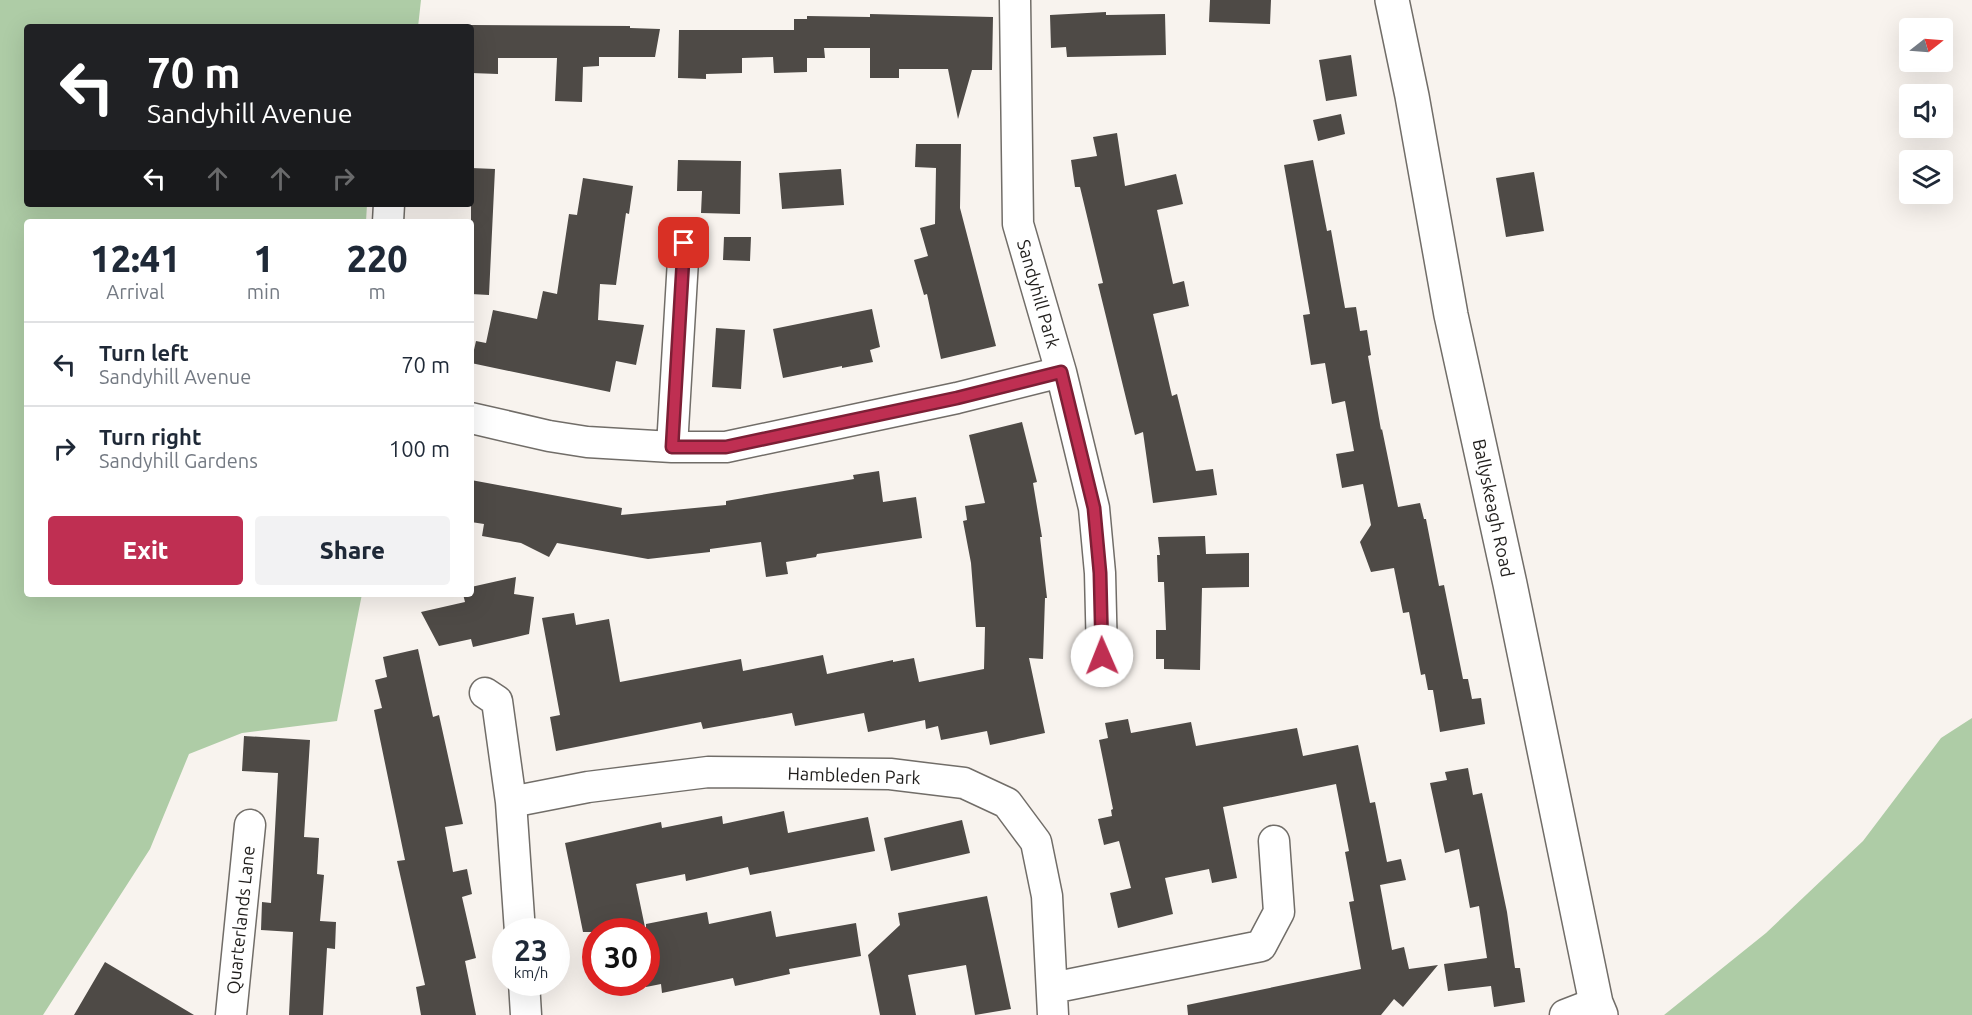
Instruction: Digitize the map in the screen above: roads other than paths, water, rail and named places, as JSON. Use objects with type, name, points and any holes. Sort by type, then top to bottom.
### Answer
[{"type":"main road","name":"Ballyskeagh Road","points":[[1392,0],[1412,96],[1451,315],[1599,1009]]},
{"type":"street","name":"Sandyhill Park","points":[[1015,0],[1018,224],[1061,372],[1094,508],[1100,573],[1102,656]]},
{"type":"street","points":[[672,447],[684,243]]},
{"type":"street","points":[[474,419],[549,436],[587,442],[672,447],[726,447],[957,398],[1061,372]]},
{"type":"street","points":[[485,693],[497,701],[511,802],[519,918]]},
{"type":"street","name":"Hambleden Park","points":[[511,802],[588,787],[708,772],[890,774],[964,783],[1007,803],[1036,842],[1047,896],[1052,1002]]},
{"type":"street","name":"Quarterlands Lane","points":[[231,1015],[250,825]]},
{"type":"street","points":[[1052,1002],[1261,946],[1280,912],[1274,841]]},
{"type":"street","points":[[525,996],[526,1015]]},
{"type":"street","points":[[1565,1015],[1599,1009]]}]
